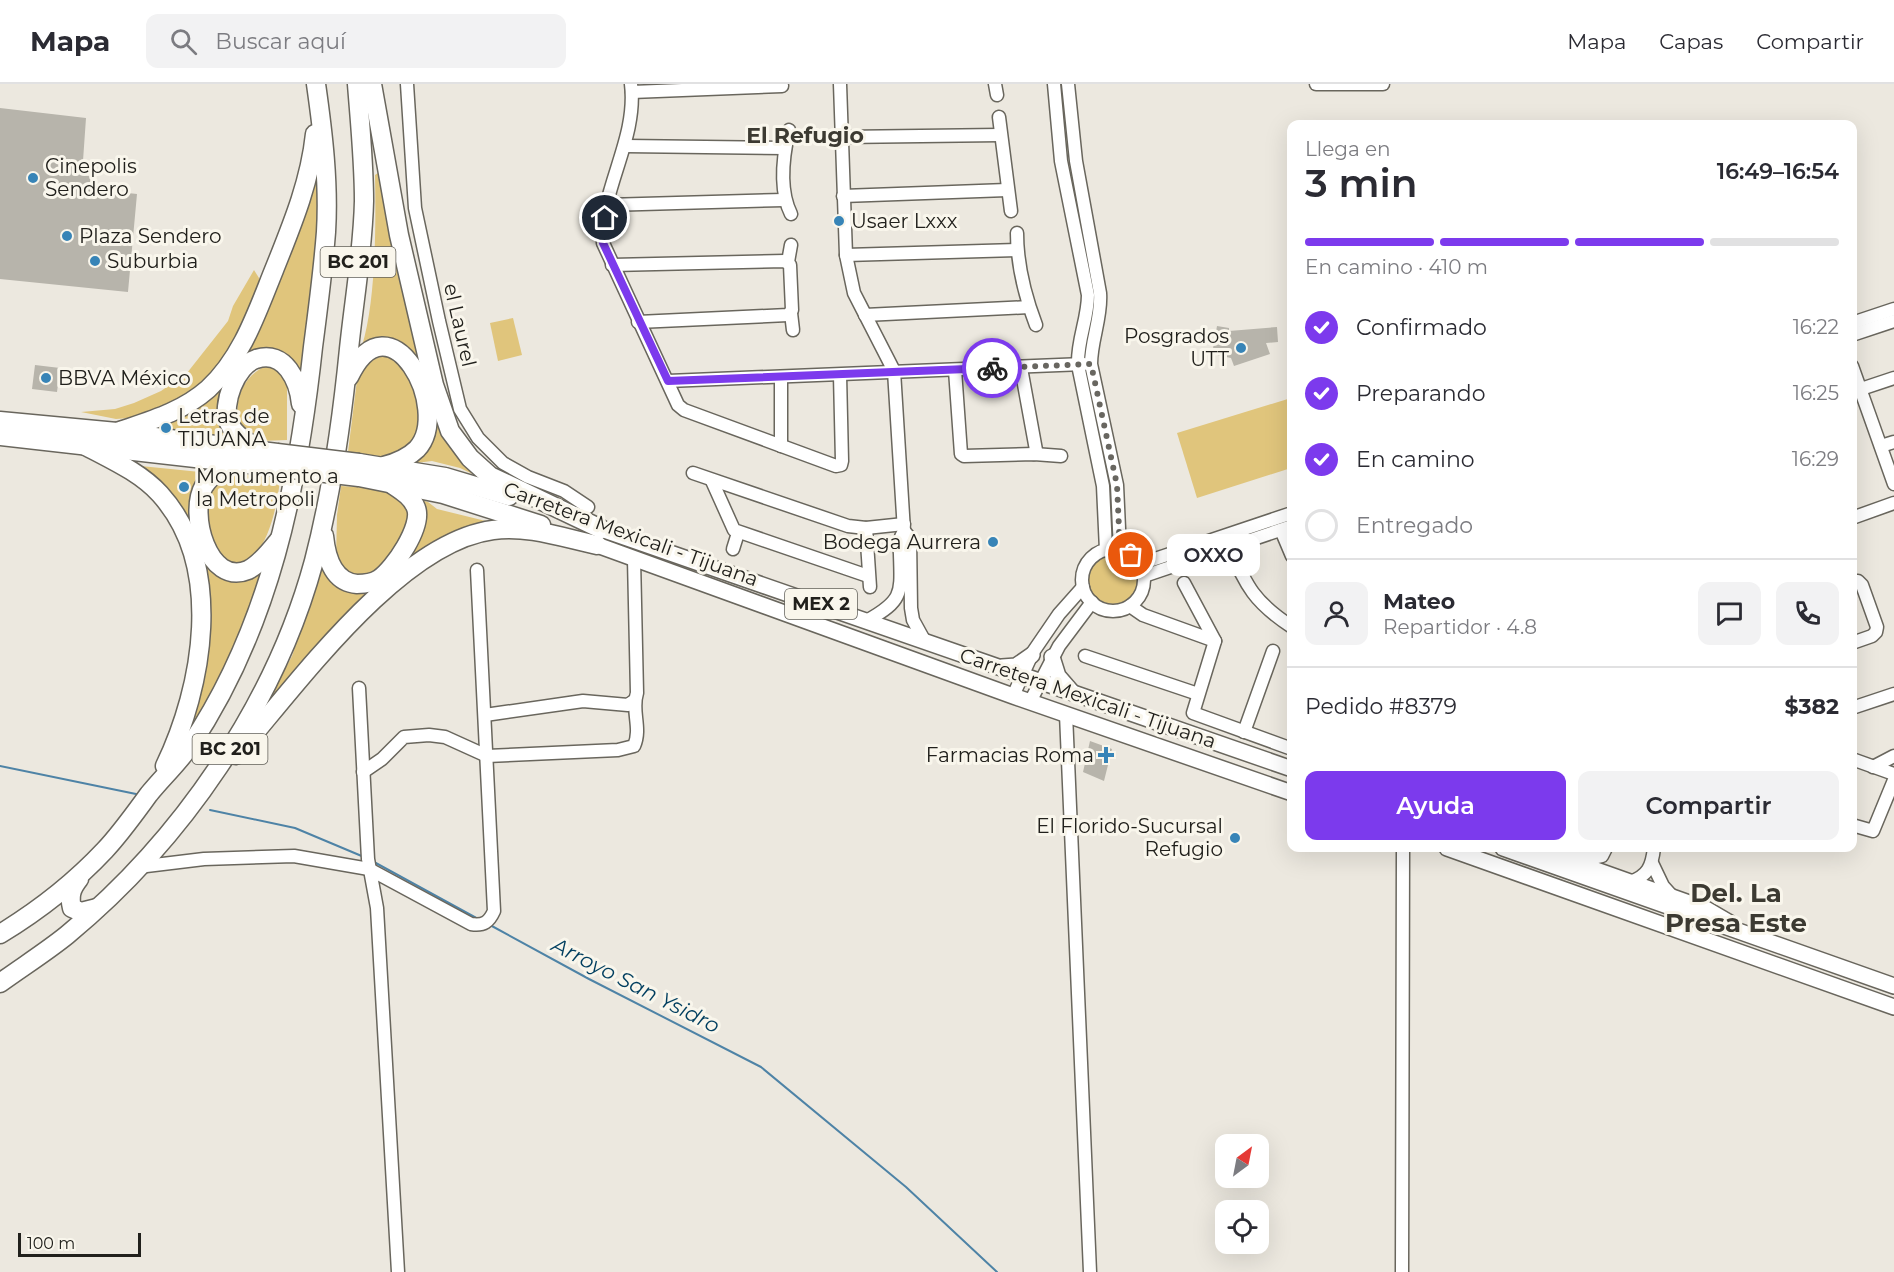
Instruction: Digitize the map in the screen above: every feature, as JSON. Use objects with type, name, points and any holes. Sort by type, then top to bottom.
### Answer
[{"type":"highway","name":"BC 201","points":[[0,934],[21,921],[85,870],[189,748],[224,690],[257,613],[284,531],[304,430],[326,231],[323,138],[316,84]]},
{"type":"highway","points":[[117,432],[176,411],[198,397],[228,368],[240,348],[306,187],[314,142],[316,84]]},
{"type":"highway","name":"BC 201","points":[[0,983],[66,936],[97,908],[138,867],[203,792],[225,760],[271,673],[295,619],[322,527],[346,384],[364,205],[357,84]]},
{"type":"highway","points":[[372,84],[399,235],[439,406],[450,431],[470,458],[490,476],[599,537]]},
{"type":"highway","points":[[360,121],[387,168]]},
{"type":"highway","points":[[322,527],[328,558],[335,573],[353,584],[367,584],[380,578],[404,548],[413,532],[417,515],[411,500],[386,474],[418,448],[426,433],[425,401],[414,367],[393,348],[377,346],[359,357],[346,384]]},
{"type":"highway","points":[[273,458],[238,435],[226,415],[233,387],[249,363],[264,358],[273,359],[289,369],[298,383],[304,430]]},
{"type":"highway","name":"Carretera Mexicali - Tijuana","points":[[0,421],[117,432],[386,474],[445,477],[491,489],[599,537]]},
{"type":"highway","name":"Carretera Mexicali - Tijuana","points":[[0,436],[239,463],[273,458]]},
{"type":"highway","points":[[84,445],[135,473],[160,494],[171,508],[188,539],[198,571],[201,604],[200,634],[192,699],[177,742],[155,786]]},
{"type":"highway","points":[[239,463],[216,473],[201,493],[198,521],[210,555],[216,563],[230,572],[243,571],[261,560],[284,531]]},
{"type":"highway","points":[[203,792],[329,645],[396,581],[433,552],[463,537],[494,529],[599,537]]},
{"type":"highway","points":[[85,870],[72,888],[70,898],[72,908],[81,912],[97,908]]},
{"type":"main road","name":"Carretera Mexicali - Tijuana","points":[[599,537],[634,559],[1013,696],[1287,791]]},
{"type":"main road","name":"Carretera Mexicali - Tijuana","points":[[599,537],[868,621],[1287,767]]},
{"type":"main road","points":[[999,667],[1016,666],[1032,656]]},
{"type":"main road","points":[[1052,657],[1058,676],[1073,693]]},
{"type":"main road","points":[[1122,732],[1125,727],[1133,723],[1190,741],[1199,741],[1204,737]]},
{"type":"main road","points":[[1458,852],[1894,1007]]},
{"type":"main road","points":[[1514,852],[1894,986]]},
{"type":"main road","points":[[1544,852],[1716,913],[1741,933]]},
{"type":"street","name":"el Laurel","points":[[407,84],[416,208],[436,311],[460,409],[478,438],[503,463],[528,477],[564,491],[588,507]]},
{"type":"street","points":[[840,84],[846,255],[854,293],[894,371],[904,528],[910,538],[913,620],[924,640]]},
{"type":"street","points":[[1054,84],[1061,161],[1088,295],[1088,307],[1078,350],[1078,364],[1103,486],[1106,550]]},
{"type":"street","points":[[1068,84],[1076,162],[1100,293],[1101,304],[1091,346],[1091,364],[1117,485],[1120,550]]},
{"type":"street","points":[[1316,84],[1383,84]]},
{"type":"street","points":[[784,88],[632,88],[626,146],[607,205],[602,231],[603,243],[678,405],[684,410],[836,466],[841,465],[840,375]]},
{"type":"street","points":[[999,117],[1011,211]]},
{"type":"street","points":[[789,130],[785,148],[784,200],[791,214]]},
{"type":"street","points":[[842,137],[1000,135]]},
{"type":"street","points":[[626,146],[785,148]]},
{"type":"street","points":[[843,196],[1007,190]]},
{"type":"street","points":[[607,205],[784,200]]},
{"type":"street","points":[[1017,233],[1017,250],[1029,307],[1036,325]]},
{"type":"street","points":[[791,245],[788,262],[793,330]]},
{"type":"street","points":[[846,255],[1017,250]]},
{"type":"street","points":[[612,265],[788,262]]},
{"type":"street","points":[[865,315],[1029,307]]},
{"type":"street","points":[[1857,321],[1894,309]]},
{"type":"street","points":[[638,321],[788,315],[791,313]]},
{"type":"street","points":[[1857,333],[1894,321]]},
{"type":"street","points":[[668,381],[1091,364]]},
{"type":"street","points":[[1021,368],[1036,450],[1034,454]]},
{"type":"street","points":[[955,370],[961,454],[964,456],[1034,454],[1061,456]]},
{"type":"street","points":[[781,377],[781,446]]},
{"type":"street","points":[[1861,389],[1894,378]]},
{"type":"street","points":[[1857,379],[1894,484]]},
{"type":"street","points":[[1881,446],[1894,442]]},
{"type":"street","points":[[693,473],[848,526],[904,528]]},
{"type":"street","points":[[712,481],[731,527],[738,533],[869,582],[866,528]]},
{"type":"street","points":[[1857,516],[1894,503]]},
{"type":"street","points":[[1142,570],[1287,515]]},
{"type":"street","points":[[868,621],[883,612],[897,599],[901,590],[899,538],[904,528]]},
{"type":"street","points":[[1142,570],[1229,547],[1286,528]]},
{"type":"street","points":[[733,549],[738,533]]},
{"type":"street","points":[[1229,547],[1246,584],[1266,610],[1287,624]]},
{"type":"street","points":[[1106,550],[1120,550],[1131,555],[1142,570],[1142,593],[1123,610],[1106,610],[1092,602],[1083,587],[1084,568],[1089,560],[1106,550]]},
{"type":"street","points":[[363,772],[382,759],[404,737],[444,737],[487,756],[618,750],[634,746],[638,737],[635,700],[637,693],[634,559]]},
{"type":"street","points":[[138,867],[204,859],[294,855],[369,869],[471,924],[482,925],[491,919],[494,911],[477,570]]},
{"type":"street","points":[[1857,581],[1862,585],[1876,627],[1876,633],[1857,641]]},
{"type":"street","points":[[1184,583],[1215,640],[1193,714],[1287,747]]},
{"type":"street","points":[[1013,696],[1032,656],[1059,614],[1083,587]]},
{"type":"street","points":[[1030,702],[1052,657],[1092,602]]},
{"type":"street","points":[[1130,606],[1143,615],[1215,640]]},
{"type":"street","points":[[1244,732],[1273,651]]},
{"type":"street","points":[[1085,656],[1198,694]]},
{"type":"street","points":[[359,688],[369,869],[377,908],[398,1272]]},
{"type":"street","points":[[1857,706],[1894,694]]},
{"type":"street","points":[[485,716],[583,701],[628,705],[635,700]]},
{"type":"street","points":[[1066,714],[1090,1272]]},
{"type":"street","points":[[1873,766],[1894,756]]},
{"type":"street","points":[[1857,761],[1894,774]]},
{"type":"street","points":[[1857,826],[1873,831],[1894,780]]},
{"type":"street","points":[[1402,1272],[1403,852]]},
{"type":"street","points":[[1581,852],[1598,857],[1604,852]]},
{"type":"street","points":[[1630,882],[1643,876],[1652,863],[1653,852]]},
{"type":"street","points":[[1652,863],[1663,886],[1672,896]]},
{"type":"shaded area","points":[[321,159],[316,266],[302,378],[280,358],[235,378],[235,442],[149,429],[177,419],[200,405],[237,367],[263,320],[285,268],[310,201]]},
{"type":"shaded area","points":[[378,173],[435,405],[483,479],[460,468],[432,461],[416,463],[431,442],[433,430],[431,406],[420,369],[362,346],[373,285],[375,175]]},
{"type":"shaded area","points":[[254,270],[259,278],[259,285],[230,354],[194,393],[143,417],[116,419],[81,412],[115,409],[134,403],[161,391],[187,373],[228,321],[233,306]]},
{"type":"shaded area","points":[[513,318],[522,355],[498,361],[490,323]]},
{"type":"shaded area","points":[[382,356],[394,357],[415,389],[419,409],[414,446],[387,457],[348,452],[357,380],[364,364]]},
{"type":"shaded area","points":[[266,366],[281,371],[287,381],[287,440],[261,441],[239,426],[237,408],[241,391],[251,376]]},
{"type":"shaded area","points":[[1287,399],[1287,469],[1197,498],[1177,433]]},
{"type":"shaded area","points":[[131,465],[210,473],[194,499],[230,580],[249,579],[267,567],[223,675],[189,731],[198,705],[203,675],[197,556]]},
{"type":"shaded area","points":[[240,472],[280,479],[277,502],[264,542],[257,553],[248,560],[238,563],[220,558],[210,531],[206,501],[214,485]]},
{"type":"shaded area","points":[[341,486],[386,489],[409,509],[403,541],[370,579],[350,576],[336,559],[337,515]]},
{"type":"shaded area","points":[[418,499],[428,502],[437,509],[506,526],[429,551],[256,724],[292,656],[323,563],[356,592],[380,588],[409,558],[419,541],[424,523]]},
{"type":"shaded area","points":[[1113,554],[1131,561],[1138,579],[1131,597],[1113,604],[1095,597],[1088,579],[1095,561]]},
{"type":"building","name":"Plaza Sendero","points":[[0,108],[86,118],[82,175],[94,177],[92,189],[137,194],[128,292],[0,279]]},
{"type":"building","name":"Posgrados UTT","points":[[1217,326],[1229,328],[1229,331],[1277,327],[1278,342],[1266,343],[1270,354],[1234,366],[1231,358],[1212,354]]},
{"type":"building","name":"BBVA México","points":[[35,365],[60,368],[57,392],[32,389]]},
{"type":"building","points":[[1090,741],[1112,749],[1104,781],[1083,772]]},
{"type":"waterway","name":"Arroyo San Ysidro","points":[[0,766],[136,794]]},
{"type":"waterway","name":"Arroyo San Ysidro","points":[[210,810],[295,828],[364,857]]},
{"type":"waterway","name":"Arroyo San Ysidro","points":[[374,862],[480,920]]},
{"type":"waterway","name":"Arroyo San Ysidro","points":[[490,925],[589,979],[761,1067],[906,1187],[997,1272]]},
{"type":"way so far","points":[[992,368],[1091,364],[1117,485],[1120,550],[1131,555]]},
{"type":"place","name":"Cinepolis Sendero","points":[[33,178]]},
{"type":"place","name":"Usaer Lxxx","points":[[839,221]]},
{"type":"place","name":"Plaza Sendero","points":[[67,236]]},
{"type":"place","name":"Suburbia","points":[[95,261]]},
{"type":"place","name":"Posgrados UTT","points":[[1241,348]]},
{"type":"place","name":"BBVA México","points":[[46,378]]},
{"type":"place","name":"Letras de TIJUANA","points":[[166,428]]},
{"type":"place","name":"Monumento a la Metropoli","points":[[184,487]]},
{"type":"place","name":"Bodega Aurrera","points":[[993,542]]},
{"type":"place","name":"OXXO","points":[[1131,555]]},
{"type":"place","name":"Farmacias Roma","points":[[1106,755]]},
{"type":"place","name":"El Florido-Sucursal Refugio","points":[[1235,838]]},
{"type":"district","name":"El Refugio","points":[[805,135]]},
{"type":"district","name":"Del. La Presa Este","points":[[1736,908]]},
{"type":"route","points":[[605,218],[602,231],[603,243],[668,381],[992,368]]}]
